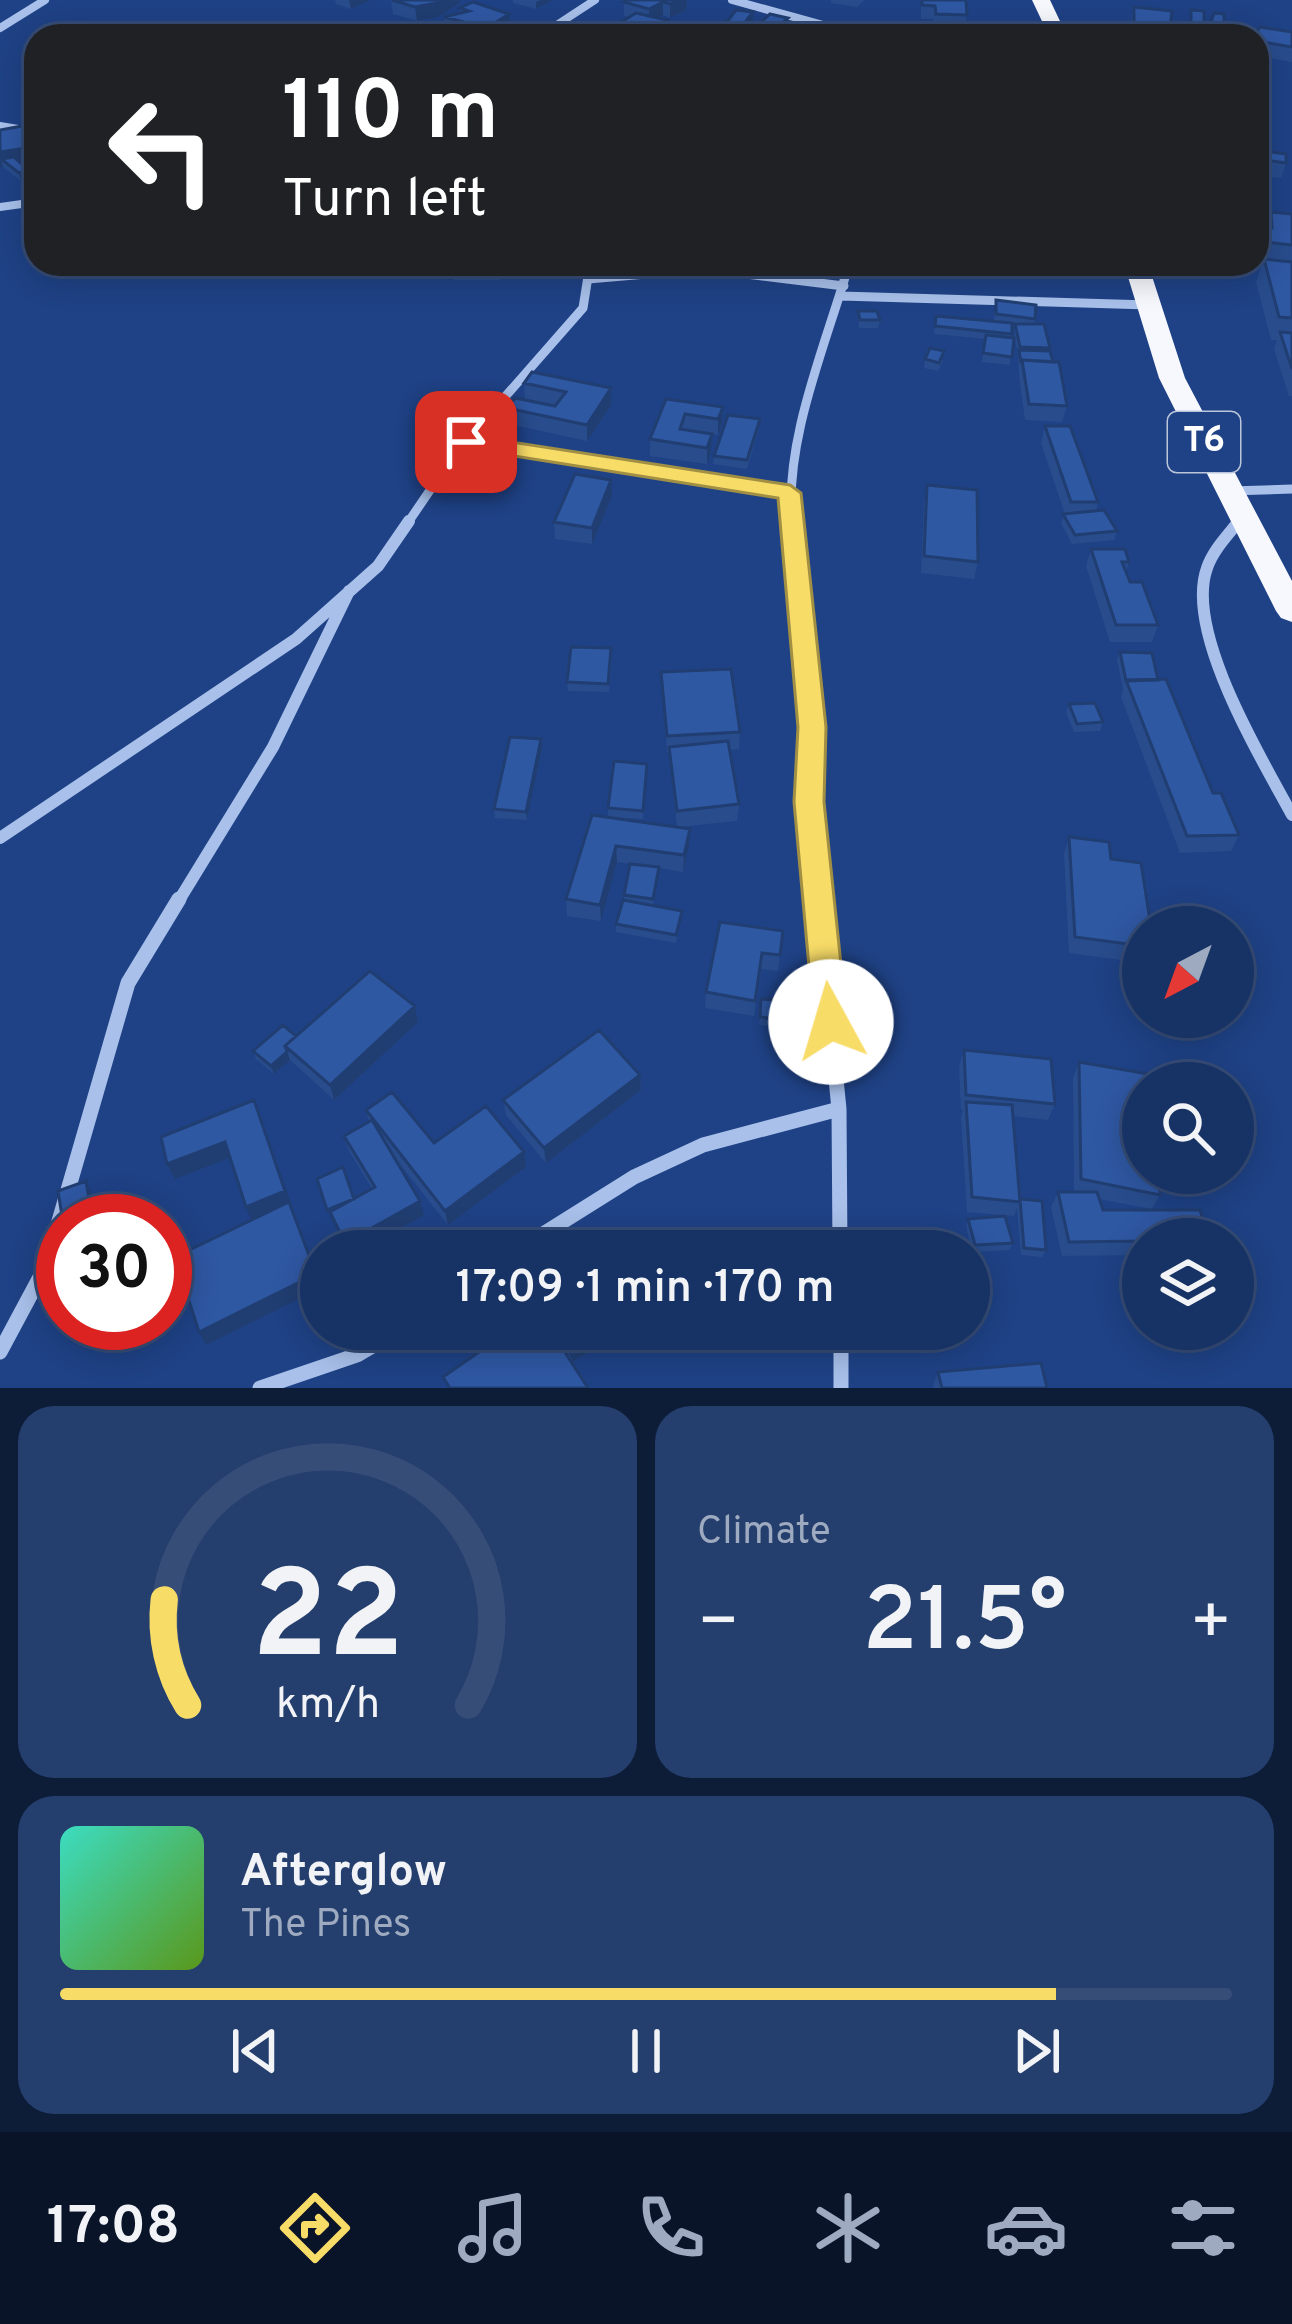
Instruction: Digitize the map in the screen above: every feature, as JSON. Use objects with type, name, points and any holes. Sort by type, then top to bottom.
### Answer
[{"type":"highway","name":"T6","points":[[1140,276],[1172,378],[1292,611]]},
{"type":"street","points":[[0,28],[45,0]]},
{"type":"street","points":[[558,24],[595,0]]},
{"type":"street","points":[[732,0],[819,24]]},
{"type":"street","points":[[0,838],[296,639],[378,566],[466,442],[584,308],[588,276]]},
{"type":"street","points":[[588,279],[623,276]]},
{"type":"street","points":[[749,276],[842,291],[1149,305]]},
{"type":"street","points":[[840,1230],[839,1109],[809,802],[812,727],[790,493],[803,424],[846,276]]},
{"type":"street","points":[[466,442],[790,493]]},
{"type":"street","points":[[1292,489],[1235,504],[1205,572],[1209,624],[1239,717],[1292,814]]},
{"type":"street","points":[[0,1352],[46,1266],[128,983],[273,747],[350,591]]},
{"type":"street","points":[[549,1230],[634,1177],[703,1145],[839,1109]]},
{"type":"street","points":[[260,1388],[365,1350]]},
{"type":"street","points":[[841,1350],[841,1388]]},
{"type":"building","points":[[392,0],[442,0],[415,7]]},
{"type":"building","points":[[679,0],[649,9],[624,2]]},
{"type":"building","points":[[922,0],[966,0],[967,15],[936,14],[935,6],[922,5]]},
{"type":"building","points":[[473,2],[509,14],[493,24],[444,17],[469,11],[460,8]]},
{"type":"building","points":[[1134,7],[1172,11],[1171,24],[1134,24]]},
{"type":"building","points":[[736,10],[753,12],[744,24],[726,23]]},
{"type":"building","points":[[1191,10],[1204,11],[1204,24],[1191,24]]},
{"type":"building","points":[[636,13],[667,20],[661,24],[618,24]]},
{"type":"building","points":[[1214,13],[1224,14],[1224,24],[1210,24]]},
{"type":"building","points":[[770,14],[788,18],[781,24],[759,24]]},
{"type":"building","points":[[1269,28],[1292,32],[1292,47],[1269,43]]},
{"type":"building","points":[[22,126],[24,148],[0,152],[0,130]]},
{"type":"building","points":[[1269,152],[1286,154],[1286,163],[1269,161]]},
{"type":"building","points":[[14,157],[24,172],[19,173],[1,159]]},
{"type":"building","points":[[1271,212],[1292,214],[1292,245],[1269,242]]},
{"type":"building","points":[[1269,260],[1292,262],[1292,318],[1279,317]]},
{"type":"building","points":[[996,300],[1036,305],[1035,319],[996,314]]},
{"type":"building","points":[[858,311],[877,311],[880,320],[860,320]]},
{"type":"building","points":[[936,316],[1012,323],[1012,334],[935,326]]},
{"type":"building","points":[[1015,324],[1044,324],[1050,348],[1020,347]]},
{"type":"building","points":[[1280,332],[1292,333],[1292,369]]},
{"type":"building","points":[[986,335],[1014,338],[1012,357],[983,353]]},
{"type":"building","points":[[930,348],[944,351],[939,363],[925,359]]},
{"type":"building","points":[[1019,350],[1050,351],[1053,362],[1021,363]]},
{"type":"building","points":[[1022,360],[1059,362],[1067,406],[1029,404]]},
{"type":"building","points":[[532,372],[611,388],[587,425],[507,408],[515,398],[555,406],[566,392],[524,383]]},
{"type":"building","points":[[666,399],[723,407],[718,419],[685,414],[680,429],[712,434],[707,448],[650,439]]},
{"type":"building","points":[[728,415],[760,419],[747,460],[714,456]]},
{"type":"building","points":[[1045,426],[1070,426],[1098,502],[1071,502]]},
{"type":"building","points":[[575,474],[611,480],[592,528],[554,522]]},
{"type":"building","points":[[927,485],[977,490],[978,562],[924,556]]},
{"type":"building","points":[[1104,510],[1117,531],[1075,535],[1063,514]]},
{"type":"building","points":[[1091,549],[1125,549],[1129,562],[1122,562],[1130,582],[1142,582],[1158,625],[1116,625]]},
{"type":"building","points":[[571,647],[611,648],[608,684],[567,682]]},
{"type":"building","points":[[1120,652],[1152,653],[1158,680],[1126,681]]},
{"type":"building","points":[[731,669],[740,732],[667,736],[661,672]]},
{"type":"building","points":[[1166,679],[1213,793],[1221,793],[1239,835],[1187,836],[1126,680]]},
{"type":"building","points":[[1095,703],[1103,722],[1077,724],[1069,704]]},
{"type":"building","points":[[510,737],[541,739],[526,812],[494,809]]},
{"type":"building","points":[[728,741],[739,804],[677,811],[669,747]]},
{"type":"building","points":[[614,761],[647,764],[643,811],[608,808]]},
{"type":"building","points":[[592,815],[690,829],[684,855],[616,846],[600,905],[566,899]]},
{"type":"building","points":[[1069,837],[1109,842],[1111,859],[1141,863],[1148,906],[1122,906],[1122,943],[1075,937]]},
{"type":"building","points":[[630,864],[659,867],[653,899],[624,895]]},
{"type":"building","points":[[623,900],[682,911],[676,935],[616,924]]},
{"type":"building","points":[[720,922],[783,931],[780,955],[762,953],[755,1001],[706,992]]},
{"type":"building","points":[[370,971],[415,1006],[330,1085],[285,1046]]},
{"type":"building","points":[[761,999],[787,1001],[785,1020],[760,1017]]},
{"type":"building","points":[[283,1025],[296,1036],[271,1066],[253,1051]]},
{"type":"building","points":[[599,1030],[640,1075],[544,1148],[503,1100]]},
{"type":"building","points":[[964,1050],[1051,1059],[1055,1104],[966,1095]]},
{"type":"building","points":[[1079,1062],[1122,1069],[1122,1187],[1081,1179]]},
{"type":"building","points":[[392,1092],[434,1143],[486,1106],[524,1152],[445,1211],[366,1110]]},
{"type":"building","points":[[254,1100],[285,1191],[246,1207],[225,1142],[167,1164],[161,1137]]},
{"type":"building","points":[[966,1102],[1012,1105],[1020,1202],[972,1197]]},
{"type":"building","points":[[372,1120],[420,1201],[368,1230],[339,1230],[330,1212],[375,1187],[344,1136]]},
{"type":"building","points":[[343,1167],[354,1199],[327,1210],[317,1179]]},
{"type":"building","points":[[86,1181],[88,1194],[58,1194]]},
{"type":"building","points":[[1058,1192],[1097,1192],[1103,1210],[1200,1210],[1202,1218],[1122,1218],[1122,1241],[1069,1242]]},
{"type":"building","points":[[1020,1199],[1042,1201],[1046,1250],[1024,1248]]},
{"type":"building","points":[[289,1202],[300,1231],[300,1282],[199,1332],[192,1310],[192,1249]]},
{"type":"building","points":[[1005,1216],[1013,1243],[990,1244],[990,1230],[971,1230],[968,1219]]},
{"type":"building","points":[[482,1350],[564,1350],[588,1388],[450,1388],[443,1377]]},
{"type":"building","points":[[1041,1363],[1047,1388],[942,1388],[938,1372]]},
{"type":"route","points":[[466,442],[790,493],[812,727],[809,802],[831,1022]]}]
